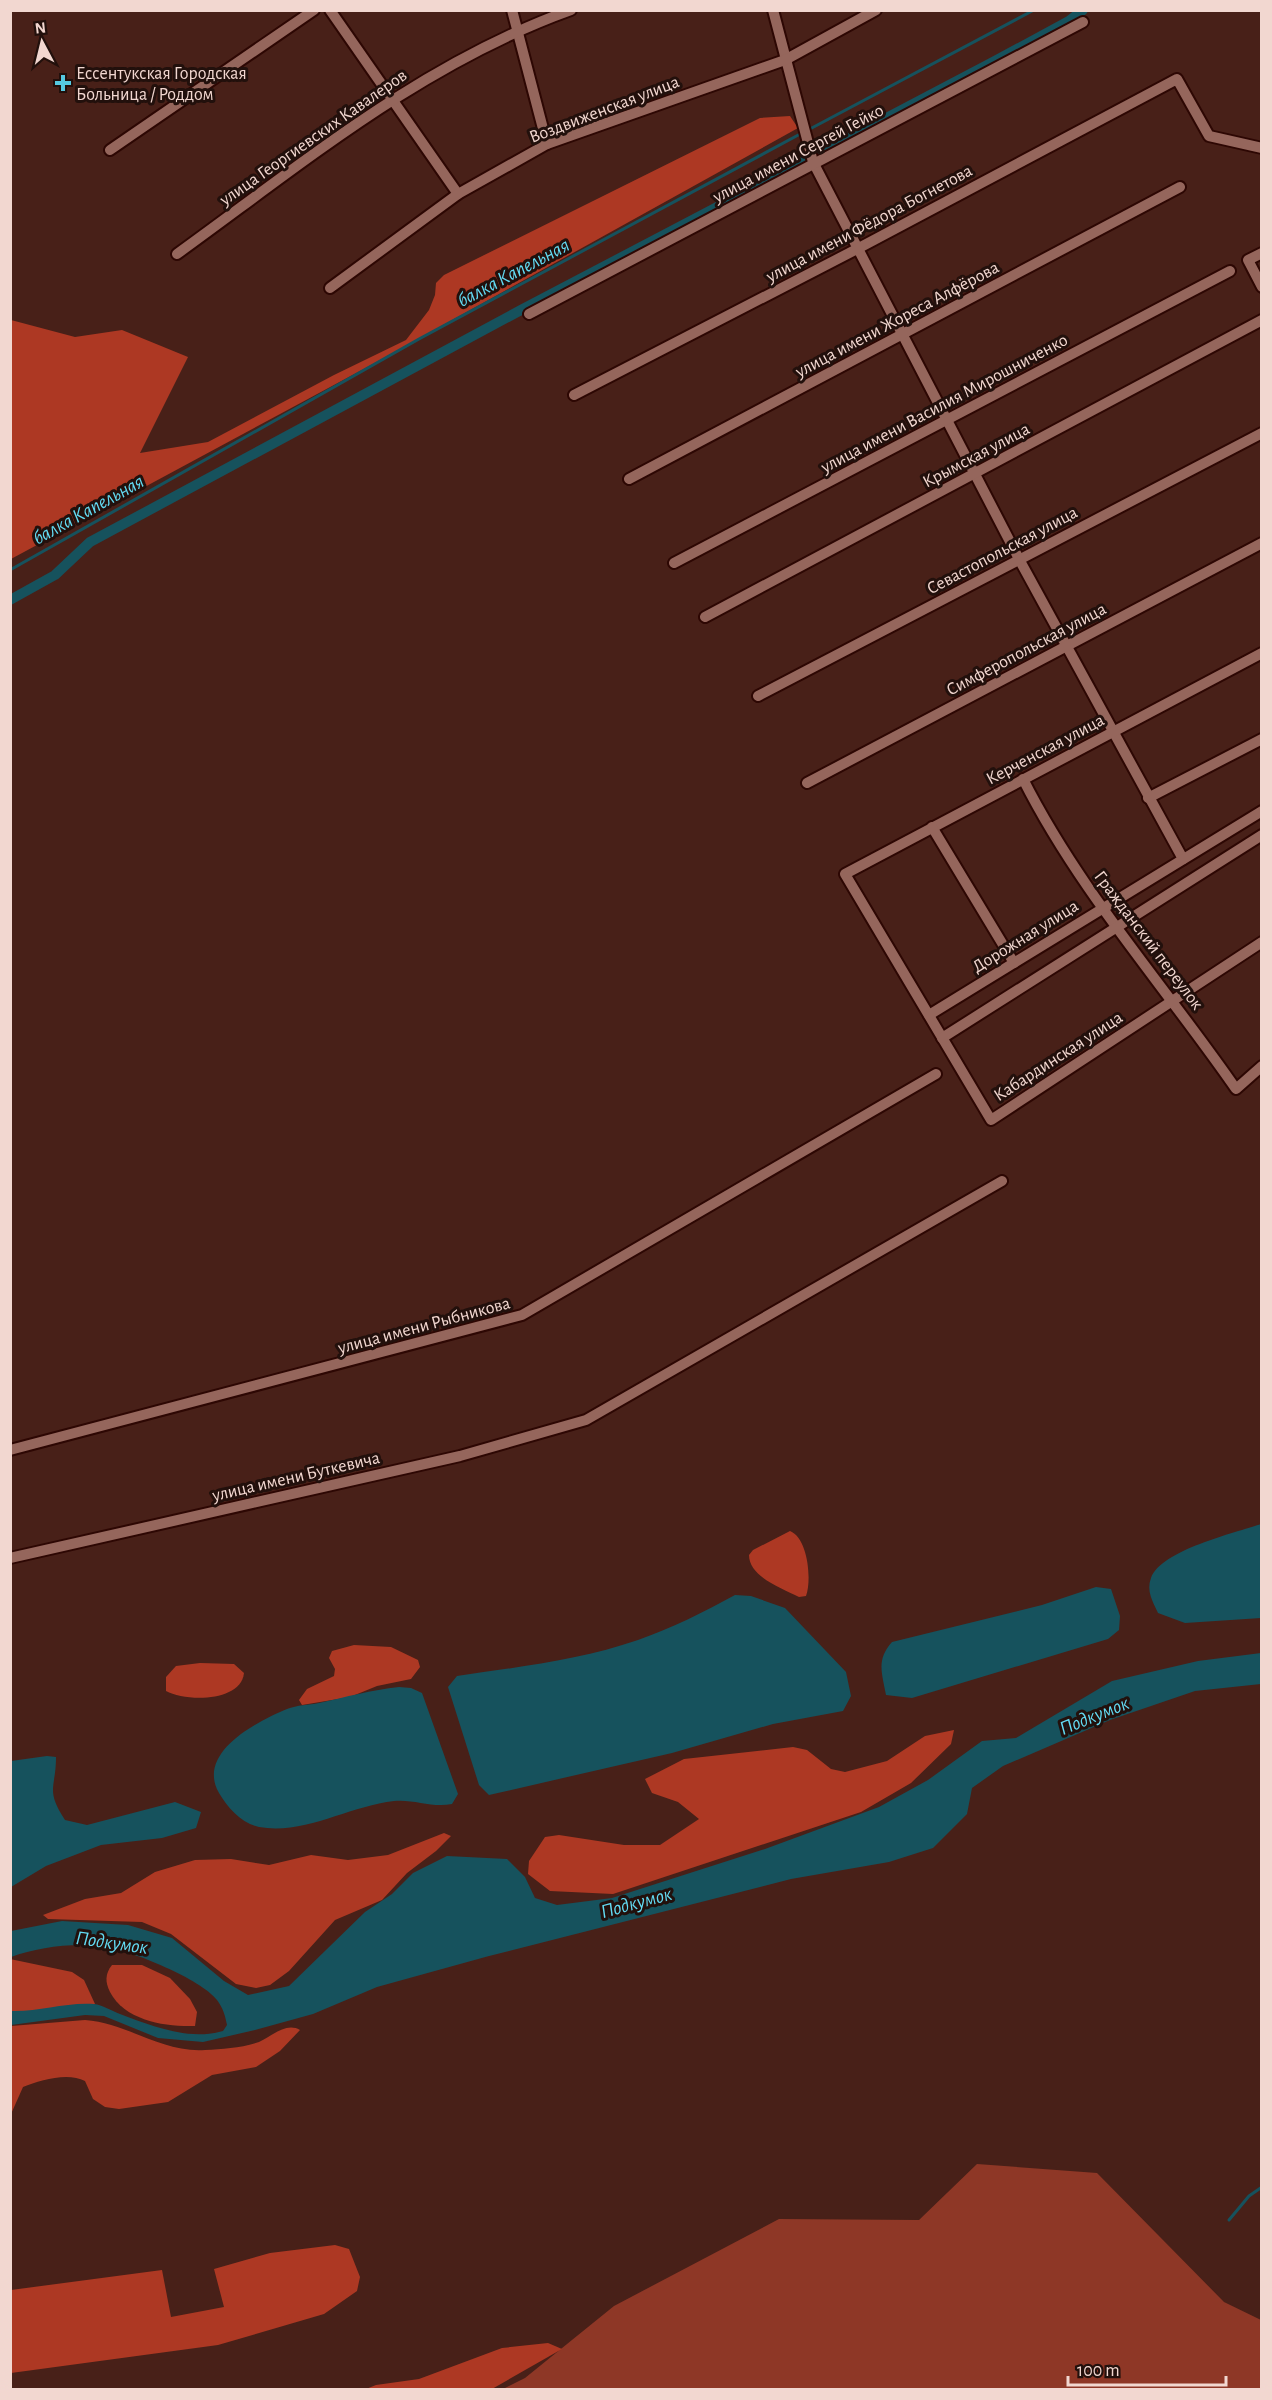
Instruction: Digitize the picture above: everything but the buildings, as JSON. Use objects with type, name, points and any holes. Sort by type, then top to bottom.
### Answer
[{"type":"street","points":[[110,150],[314,10]]},
{"type":"street","points":[[330,10],[458,194]]},
{"type":"street","points":[[512,10],[548,144]]},
{"type":"street","name":"улица Георгиевских Кавалеров","points":[[177,254],[393,98],[518,30],[572,10]]},
{"type":"street","points":[[773,10],[813,162],[1019,559],[1183,859]]},
{"type":"street","name":"Воздвиженская улица","points":[[330,288],[458,194],[548,144],[785,60],[876,10]]},
{"type":"street","name":"улица имени Сергей Гейко","points":[[529,314],[813,162],[1083,22]]},
{"type":"street","name":"улица имени Фёдора Богнетова","points":[[574,395],[857,249],[1177,79],[1209,135],[1262,148]]},
{"type":"street","name":"улица имени Жореса Алфёрова","points":[[629,479],[1180,187]]},
{"type":"street","points":[[1262,254],[1248,260],[1262,287]]},
{"type":"street","name":"улица имени Василия Мирошниченко","points":[[674,563],[1230,271]]},
{"type":"street","name":"Крымская улица","points":[[705,617],[1262,320]]},
{"type":"street","name":"Севастопольская улица","points":[[758,696],[1262,433]]},
{"type":"street","name":"Симферопольская улица","points":[[807,783],[1262,543]]},
{"type":"street","name":"Керченская улица","points":[[845,874],[1262,653]]},
{"type":"street","points":[[1148,798],[1262,739]]},
{"type":"street","name":"Гражданский переулок","points":[[1023,778],[1045,822],[1101,908],[1236,1089],[1262,1066]]},
{"type":"street","name":"Дорожная улица","points":[[928,1015],[1262,811]]},
{"type":"street","points":[[932,827],[1014,963]]},
{"type":"street","points":[[942,1038],[1262,835]]},
{"type":"street","name":"Кабардинская улица","points":[[845,874],[991,1120],[1262,942]]},
{"type":"street","name":"улица имени Рыбникова","points":[[10,1450],[499,1323],[522,1315],[936,1074]]},
{"type":"street","name":"улица имени Буткевича","points":[[10,1558],[460,1456],[586,1420],[1002,1181]]},
{"type":"shaded area","points":[[790,116],[798,128],[373,364],[11,559],[11,320],[75,337],[122,330],[188,357],[140,453],[208,442],[334,375],[406,340],[429,310],[435,295],[436,283],[444,275],[760,118]]},
{"type":"shaded area","points":[[790,1531],[796,1535],[805,1550],[809,1580],[806,1596],[799,1597],[776,1586],[760,1576],[750,1563],[749,1555],[753,1550]]},
{"type":"shaded area","points":[[354,1645],[391,1647],[418,1660],[420,1667],[411,1679],[377,1686],[350,1697],[302,1705],[299,1700],[307,1689],[334,1676],[335,1669],[329,1658],[332,1651]]},
{"type":"shaded area","points":[[200,1663],[234,1664],[244,1673],[241,1683],[233,1690],[211,1697],[186,1697],[166,1691],[166,1677],[176,1666]]},
{"type":"shaded area","points":[[954,1730],[951,1744],[911,1783],[861,1812],[613,1894],[550,1891],[528,1874],[529,1861],[545,1837],[559,1835],[624,1845],[660,1845],[699,1819],[678,1802],[652,1793],[645,1779],[684,1759],[793,1747],[807,1750],[831,1769],[845,1772],[887,1761],[925,1736]]},
{"type":"shaded area","points":[[444,1833],[451,1836],[436,1851],[407,1873],[382,1900],[335,1920],[289,1971],[270,1985],[256,1988],[236,1984],[171,1934],[142,1922],[48,1919],[43,1915],[85,1899],[121,1893],[155,1872],[195,1860],[231,1859],[269,1865],[311,1855],[348,1860],[388,1855]]},
{"type":"shaded area","points":[[10,1959],[72,1972],[84,1980],[95,2004],[30,2012],[11,2011]]},
{"type":"shaded area","points":[[112,1965],[142,1965],[170,1978],[190,1999],[197,2012],[195,2026],[159,2023],[136,2016],[126,2010],[117,2002],[107,1985],[106,1978]]},
{"type":"shaded area","points":[[85,2020],[115,2026],[159,2043],[189,2050],[239,2047],[259,2042],[284,2029],[300,2030],[280,2051],[256,2067],[212,2075],[168,2102],[119,2109],[105,2107],[93,2099],[85,2081],[62,2077],[23,2087],[11,2114],[11,2026]]},
{"type":"shaded area","points":[[977,2164],[1097,2173],[1224,2302],[1261,2320],[1261,2389],[501,2390],[525,2378],[614,2306],[779,2219],[919,2220]]},
{"type":"shaded area","points":[[335,2245],[349,2249],[360,2277],[357,2291],[324,2314],[218,2345],[11,2373],[11,2290],[162,2270],[171,2317],[224,2307],[214,2269],[270,2253]]},
{"type":"shaded area","points":[[548,2343],[562,2349],[492,2389],[366,2389],[376,2385],[419,2379],[502,2348]]},
{"type":"water","points":[[1261,1524],[1261,1618],[1185,1623],[1158,1613],[1149,1587],[1151,1578],[1158,1568],[1183,1551]]},
{"type":"water","points":[[1096,1587],[1111,1589],[1120,1616],[1119,1630],[1108,1639],[912,1698],[886,1695],[882,1661],[892,1642],[1042,1605]]},
{"type":"water","points":[[735,1595],[751,1596],[785,1608],[846,1672],[851,1696],[843,1711],[773,1724],[672,1753],[489,1795],[479,1785],[448,1687],[457,1676],[549,1662],[616,1647],[675,1625]]},
{"type":"water","name":"Подкумок","points":[[1261,1653],[1261,1684],[1195,1691],[1110,1720],[1003,1766],[972,1788],[967,1814],[933,1848],[889,1862],[791,1879],[489,1956],[377,1987],[313,2014],[203,2042],[158,2038],[104,2016],[85,2015],[11,2025],[11,2011],[84,2004],[97,2005],[145,2023],[184,2033],[210,2034],[223,2031],[227,2025],[221,2006],[209,1992],[197,1983],[165,1967],[118,1950],[82,1945],[58,1946],[11,1957],[11,1931],[62,1921],[128,1925],[172,1938],[224,1981],[248,1995],[289,1986],[365,1912],[392,1894],[413,1873],[447,1856],[507,1859],[525,1877],[535,1898],[557,1905],[612,1898],[765,1849],[879,1807],[928,1780],[982,1741],[1016,1738],[1112,1681],[1198,1661]]},
{"type":"water","points":[[399,1687],[411,1688],[422,1693],[458,1794],[452,1804],[394,1801],[360,1808],[310,1824],[276,1828],[259,1827],[246,1822],[231,1809],[219,1793],[214,1778],[216,1765],[222,1752],[233,1741],[260,1722],[287,1709]]},
{"type":"water","points":[[56,1757],[53,1795],[65,1820],[87,1825],[175,1802],[201,1812],[196,1828],[162,1838],[101,1845],[46,1866],[11,1887],[11,1761]]},
{"type":"waterway","name":"балка Капельная","points":[[808,130],[1034,10]]},
{"type":"waterway","points":[[10,600],[55,575],[90,542],[521,310],[993,62],[1069,21],[1083,10]]},
{"type":"waterway","name":"балка Капельная","points":[[10,570],[419,339],[802,133]]},
{"type":"waterway","points":[[1229,2220],[1249,2196],[1262,2187]]},
{"type":"place","name":"Ессентукская Городская Больница / Роддом","points":[[63,83]]}]
